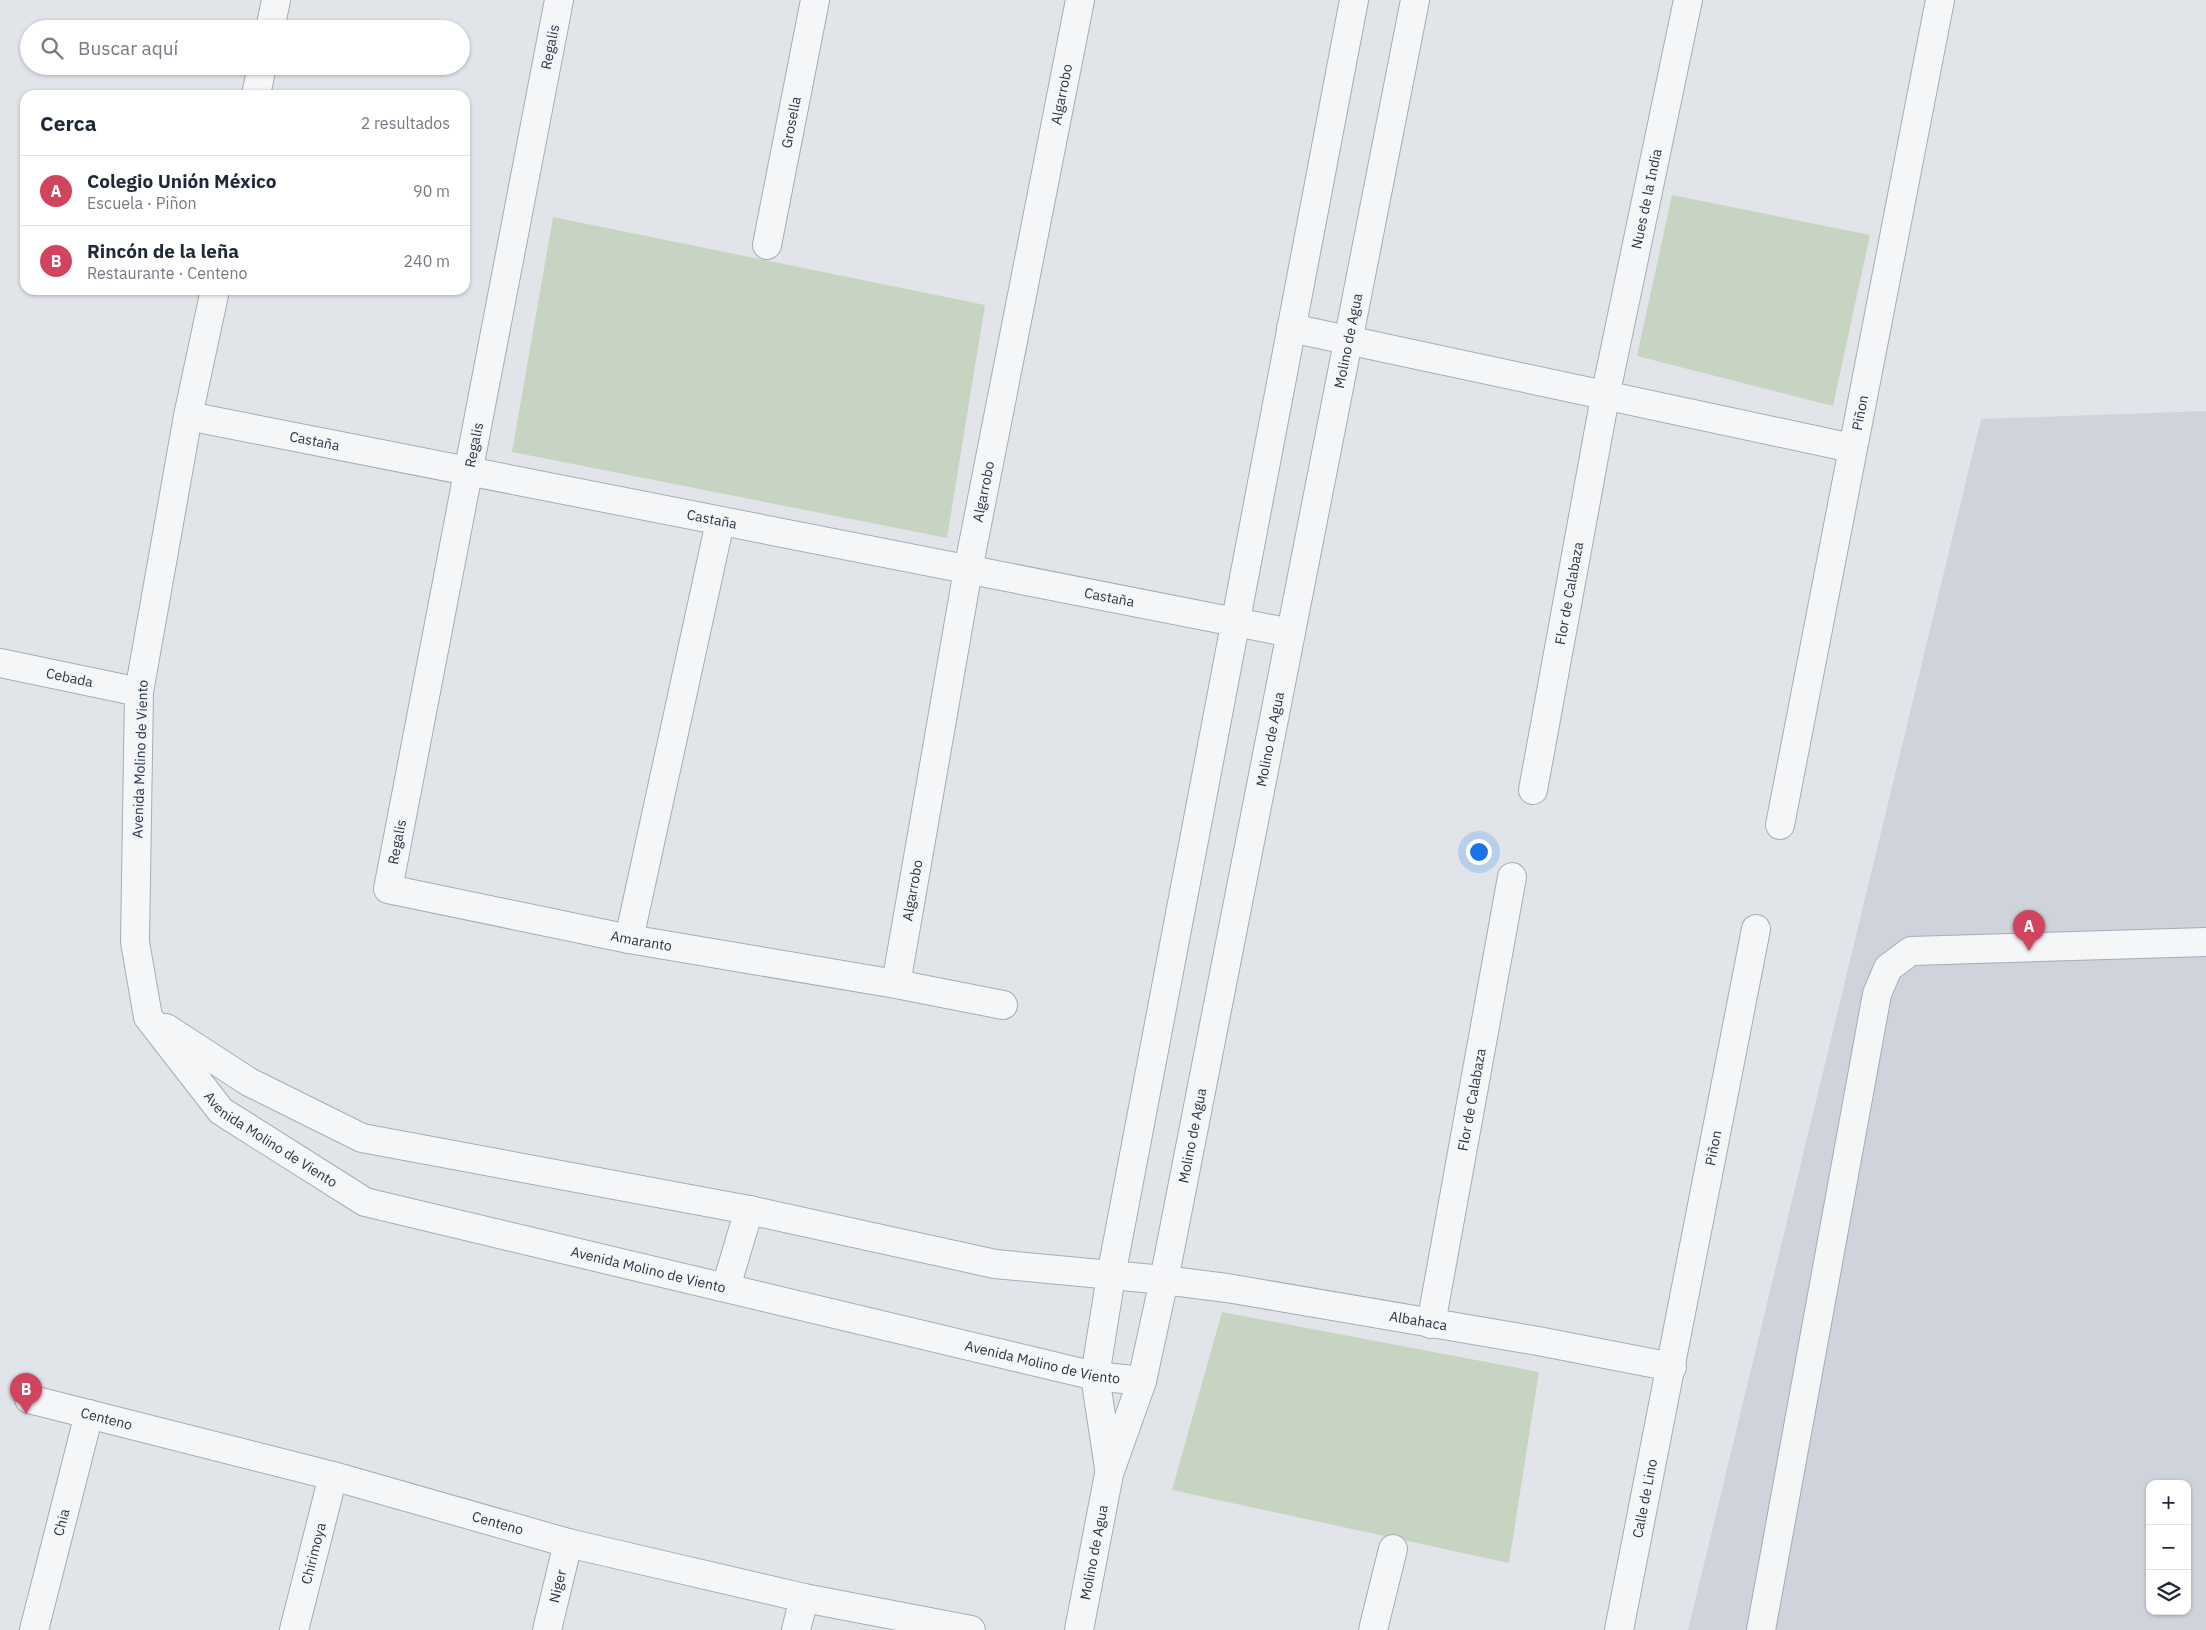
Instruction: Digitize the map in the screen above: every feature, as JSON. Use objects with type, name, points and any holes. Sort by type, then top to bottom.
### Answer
[{"type":"street","points":[[272,20],[276,0]]},
{"type":"street","name":"Regalis","points":[[388,889],[559,0]]},
{"type":"street","name":"Grosella","points":[[767,245],[815,0]]},
{"type":"street","name":"Algarrobo","points":[[896,984],[968,570],[1080,0]]},
{"type":"street","name":"Molino de Agua","points":[[1109,1474],[1095,1376],[1111,1276],[1354,0]]},
{"type":"street","name":"Molino de Agua","points":[[1080,1630],[1109,1474],[1142,1381],[1164,1280],[1256,799],[1291,633],[1415,0]]},
{"type":"street","name":"Nues de la India","points":[[1605,397],[1688,0]]},
{"type":"street","name":"Piñon","points":[[1780,825],[1940,0]]},
{"type":"street","points":[[257,90],[260,75]]},
{"type":"street","name":"Avenida Molino de Viento","points":[[214,295],[188,416],[140,692],[135,942],[148,1017],[221,1111],[365,1202],[726,1286],[1095,1376],[1142,1381]]},
{"type":"street","points":[[1291,328],[1605,397],[1852,448]]},
{"type":"street","name":"Flor de Calabaza","points":[[1533,790],[1605,397]]},
{"type":"street","name":"Castaña","points":[[188,416],[1291,633]]},
{"type":"street","points":[[629,939],[720,522]]},
{"type":"street","name":"Cebada","points":[[0,663],[140,692]]},
{"type":"street","name":"Flor de Calabaza","points":[[1431,1324],[1512,877]]},
{"type":"street","name":"Amaranto","points":[[388,889],[629,939],[896,984],[1003,1005]]},
{"type":"street","name":"Piñon","points":[[1672,1367],[1756,929]]},
{"type":"street","points":[[1761,1630],[1877,994],[1888,968],[1911,951],[2206,942]]},
{"type":"street","name":"Albahaca","points":[[148,1017],[250,1082],[362,1138],[749,1210],[995,1264],[1227,1288],[1538,1341],[1672,1367]]},
{"type":"street","points":[[726,1286],[749,1210]]},
{"type":"street","name":"Calle de Lino","points":[[1619,1630],[1672,1367]]},
{"type":"street","name":"Centeno","points":[[29,1399],[333,1476],[568,1543],[804,1598],[971,1630]]},
{"type":"street","name":"Chia","points":[[34,1630],[89,1414]]},
{"type":"street","name":"Chirimoya","points":[[294,1630],[333,1476]]},
{"type":"street","name":"Niger","points":[[547,1630],[568,1543]]},
{"type":"street","points":[[1373,1630],[1393,1549]]},
{"type":"street","points":[[796,1630],[804,1598]]},
{"type":"shaded area","points":[[2206,411],[2206,1630],[1688,1630],[1981,419]]},
{"type":"green space","points":[[1672,195],[1870,235],[1833,406],[1637,356]]},
{"type":"green space","points":[[553,217],[985,305],[947,538],[512,452]]},
{"type":"green space","points":[[1222,1312],[1539,1372],[1509,1563],[1172,1490]]},
{"type":"place","name":"Colegio Unión México","points":[[2029,951]]},
{"type":"place","name":"Rincón de la leña","points":[[26,1414]]}]
